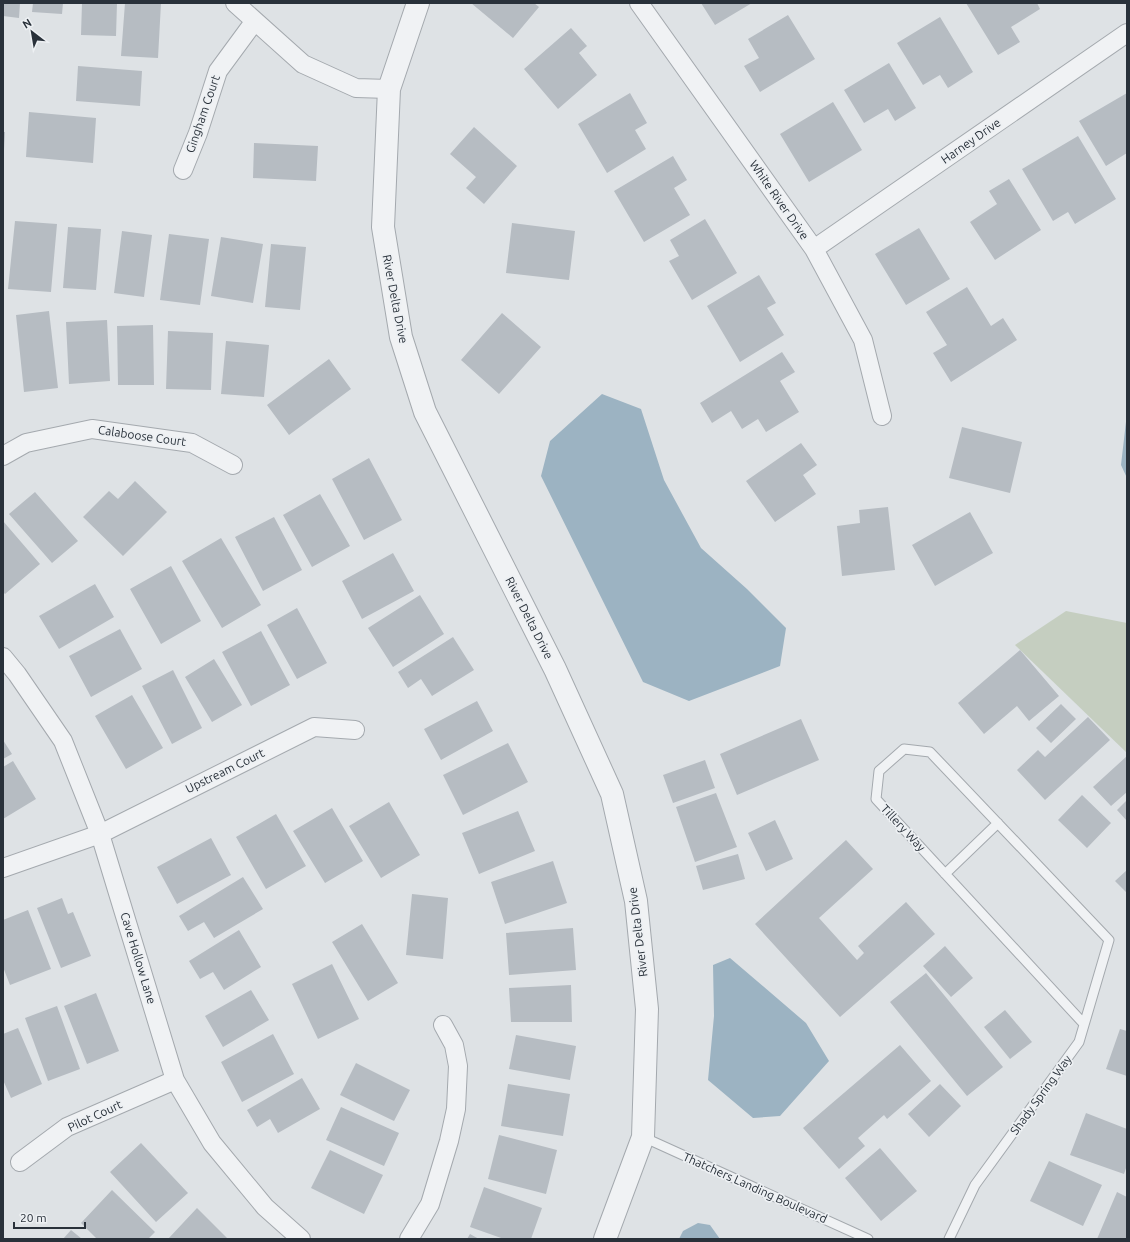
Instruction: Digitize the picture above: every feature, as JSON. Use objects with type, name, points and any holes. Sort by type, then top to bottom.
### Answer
[{"type":"street","points":[[235,3],[254,22],[303,64],[356,88],[389,89]]},
{"type":"street","name":"River Delta Drive","points":[[418,3],[389,89],[382,228],[401,337],[425,412],[555,669],[612,794],[636,901],[647,1009],[643,1137],[605,1239]]},
{"type":"street","name":"White River Drive","points":[[639,3],[814,249],[863,340],[882,416]]},
{"type":"street","name":"Gingham Court","points":[[183,170],[198,133],[218,71],[254,22]]},
{"type":"street","name":"Harney Drive","points":[[814,249],[1127,33]]},
{"type":"street","name":"Calaboose Court","points":[[3,456],[26,443],[92,429],[192,443],[233,465]]},
{"type":"street","name":"Cave Hollow Lane","points":[[3,657],[17,674],[63,741],[100,834],[175,1080],[212,1143],[265,1207],[301,1239]]},
{"type":"street","name":"Upstream Court","points":[[3,868],[100,834],[314,727],[355,730]]},
{"type":"street","points":[[409,1239],[430,1204],[449,1141],[456,1109],[458,1066],[454,1045],[443,1025]]},
{"type":"street","name":"Pilot Court","points":[[20,1162],[67,1127],[175,1080]]},
{"type":"lane","name":"Tillery Way","points":[[1084,1024],[876,799],[878,771],[904,749],[930,752],[1109,940]]},
{"type":"lane","points":[[945,874],[998,823]]},
{"type":"lane","name":"Shady Spring Way","points":[[949,1239],[975,1185],[1079,1042],[1109,940]]},
{"type":"lane","name":"Thatchers Landing Boulevard","points":[[643,1137],[868,1239]]},
{"type":"green space","points":[[1066,611],[1127,623],[1127,753],[1015,645]]},
{"type":"water","points":[[602,394],[641,409],[664,480],[701,548],[747,589],[786,628],[780,666],[689,701],[643,682],[541,476],[550,441]]},
{"type":"water","points":[[1127,413],[1127,478],[1121,465]]},
{"type":"water","points":[[730,958],[806,1023],[829,1061],[780,1116],[753,1118],[708,1080],[714,1016],[713,965]]},
{"type":"water","points":[[698,1223],[710,1225],[720,1239],[679,1239],[683,1231]]},
{"type":"building","points":[[3,3],[20,3],[19,18],[3,16]]},
{"type":"building","points":[[33,3],[63,3],[62,14],[32,12]]},
{"type":"building","points":[[82,3],[117,3],[116,36],[81,35]]},
{"type":"building","points":[[125,3],[161,3],[158,58],[121,56]]},
{"type":"building","points":[[471,3],[534,3],[539,7],[513,38]]},
{"type":"building","points":[[701,3],[752,3],[715,25]]},
{"type":"building","points":[[966,3],[1037,3],[1040,9],[1011,27],[1020,42],[998,55]]},
{"type":"building","points":[[788,15],[815,59],[760,92],[744,66],[759,58],[748,39]]},
{"type":"building","points":[[940,17],[973,72],[948,88],[940,75],[923,85],[897,43]]},
{"type":"building","points":[[571,28],[587,46],[579,53],[597,75],[558,109],[524,69]]},
{"type":"building","points":[[889,63],[916,108],[895,121],[888,109],[864,123],[844,90]]},
{"type":"building","points":[[78,66],[142,71],[140,106],[76,101]]},
{"type":"building","points":[[630,93],[647,123],[635,130],[646,149],[607,173],[578,124]]},
{"type":"building","points":[[1127,93],[1127,153],[1106,166],[1079,121]]},
{"type":"building","points":[[833,102],[862,150],[809,182],[780,134]]},
{"type":"building","points":[[29,112],[96,118],[93,163],[26,157]]},
{"type":"building","points":[[474,127],[517,166],[484,204],[466,188],[476,177],[450,154]]},
{"type":"building","points":[[3,132],[5,132],[4,150],[3,150]]},
{"type":"building","points":[[1078,136],[1116,199],[1075,224],[1068,212],[1053,221],[1022,169]]},
{"type":"building","points":[[254,143],[318,146],[316,181],[253,178]]},
{"type":"building","points":[[673,156],[687,180],[674,188],[690,215],[644,242],[614,191]]},
{"type":"building","points":[[1009,179],[1041,230],[995,260],[970,222],[997,204],[989,191]]},
{"type":"building","points":[[705,219],[737,273],[692,300],[669,261],[679,256],[670,240]]},
{"type":"building","points":[[15,221],[57,224],[51,292],[8,289]]},
{"type":"building","points":[[512,223],[575,231],[569,280],[506,273]]},
{"type":"building","points":[[68,227],[101,229],[96,290],[63,288]]},
{"type":"building","points":[[919,228],[950,279],[906,305],[875,254]]},
{"type":"building","points":[[122,231],[152,235],[144,297],[114,293]]},
{"type":"building","points":[[169,234],[209,239],[200,305],[160,300]]},
{"type":"building","points":[[221,237],[263,244],[253,303],[211,296]]},
{"type":"building","points":[[271,244],[306,247],[300,310],[265,307]]},
{"type":"building","points":[[759,275],[776,303],[767,308],[784,335],[740,362],[707,306]]},
{"type":"building","points":[[967,287],[991,326],[1003,318],[1017,340],[951,382],[933,353],[947,345],[926,312]]},
{"type":"building","points":[[49,311],[58,388],[24,392],[16,315]]},
{"type":"building","points":[[502,313],[541,347],[499,394],[461,360]]},
{"type":"building","points":[[107,320],[110,381],[69,384],[66,322]]},
{"type":"building","points":[[153,325],[154,385],[118,385],[117,326]]},
{"type":"building","points":[[168,331],[213,333],[211,390],[166,389]]},
{"type":"building","points":[[226,341],[269,345],[264,397],[221,394]]},
{"type":"building","points":[[782,352],[795,372],[780,381],[799,412],[766,432],[758,419],[742,429],[731,411],[712,423],[700,403]]},
{"type":"building","points":[[329,359],[351,389],[289,435],[267,405]]},
{"type":"building","points":[[962,427],[1022,442],[1010,493],[949,478]]},
{"type":"building","points":[[801,443],[817,465],[803,475],[816,494],[775,522],[746,481]]},
{"type":"building","points":[[369,458],[402,520],[364,540],[332,479]]},
{"type":"building","points":[[135,481],[167,512],[123,556],[83,517],[109,491],[118,499]]},
{"type":"building","points":[[35,492],[78,541],[52,563],[9,514]]},
{"type":"building","points":[[320,494],[350,546],[312,567],[283,515]]},
{"type":"building","points":[[888,507],[895,570],[842,576],[837,526],[860,523],[859,510]]},
{"type":"building","points":[[970,512],[993,553],[935,586],[912,545]]},
{"type":"building","points":[[274,517],[302,570],[263,591],[235,537]]},
{"type":"building","points":[[3,521],[40,564],[5,594],[3,592]]},
{"type":"building","points":[[221,538],[261,605],[222,628],[182,561]]},
{"type":"building","points":[[393,553],[414,591],[362,619],[342,581]]},
{"type":"building","points":[[171,566],[201,621],[161,644],[130,589]]},
{"type":"building","points":[[95,584],[114,617],[59,649],[39,616]]},
{"type":"building","points":[[420,595],[444,634],[393,667],[368,628]]},
{"type":"building","points":[[297,608],[327,663],[297,679],[267,625]]},
{"type":"building","points":[[120,629],[142,669],[91,697],[69,656]]},
{"type":"building","points":[[261,631],[290,685],[251,706],[222,652]]},
{"type":"building","points":[[453,637],[474,670],[432,696],[421,679],[408,688],[398,672]]},
{"type":"building","points":[[1020,650],[1059,696],[1029,721],[1017,706],[984,734],[958,703]]},
{"type":"building","points":[[214,659],[242,705],[212,722],[185,677]]},
{"type":"building","points":[[173,670],[202,728],[172,744],[142,686]]},
{"type":"building","points":[[132,695],[163,748],[126,769],[95,716]]},
{"type":"building","points":[[477,701],[493,731],[441,760],[424,729]]},
{"type":"building","points":[[1061,704],[1076,719],[1051,743],[1036,728]]},
{"type":"building","points":[[1088,717],[1110,740],[1045,800],[1017,770],[1038,750],[1045,757]]},
{"type":"building","points":[[801,719],[819,760],[737,795],[720,754]]},
{"type":"building","points":[[3,740],[12,754],[3,759]]},
{"type":"building","points":[[508,743],[528,782],[463,815],[443,775]]},
{"type":"building","points":[[1127,756],[1127,792],[1111,806],[1093,787]]},
{"type":"building","points":[[705,760],[715,788],[673,803],[663,775]]},
{"type":"building","points":[[13,761],[36,799],[3,819],[3,767]]},
{"type":"building","points":[[716,793],[737,847],[695,862],[676,807]]},
{"type":"building","points":[[1082,795],[1111,823],[1087,848],[1058,820]]},
{"type":"building","points":[[1127,800],[1127,821],[1117,810]]},
{"type":"building","points":[[389,802],[420,855],[381,878],[349,826]]},
{"type":"building","points":[[332,808],[363,861],[325,883],[293,831]]},
{"type":"building","points":[[518,811],[535,851],[479,874],[462,833]]},
{"type":"building","points":[[276,814],[306,866],[266,889],[236,837]]},
{"type":"building","points":[[775,820],[793,859],[766,871],[748,833]]},
{"type":"building","points":[[211,838],[231,875],[177,904],[157,867]]},
{"type":"building","points":[[846,840],[873,869],[819,918],[857,960],[864,953],[858,946],[906,902],[935,934],[840,1017],[755,924]]},
{"type":"building","points":[[738,854],[745,879],[703,890],[696,866]]},
{"type":"building","points":[[553,861],[567,903],[505,924],[491,882]]},
{"type":"building","points":[[1127,870],[1127,893],[1115,881]]},
{"type":"building","points":[[243,877],[263,909],[214,938],[204,922],[188,931],[179,916]]},
{"type":"building","points":[[412,894],[448,898],[443,959],[406,955]]},
{"type":"building","points":[[62,898],[68,914],[73,912],[91,956],[61,968],[37,908]]},
{"type":"building","points":[[28,910],[51,969],[10,985],[3,967],[3,920]]},
{"type":"building","points":[[362,924],[398,983],[368,1001],[332,942]]},
{"type":"building","points":[[573,928],[576,970],[509,975],[506,933]]},
{"type":"building","points":[[239,930],[261,967],[224,990],[213,972],[200,979],[189,961]]},
{"type":"building","points":[[945,946],[973,978],[951,997],[923,966]]},
{"type":"building","points":[[332,964],[359,1019],[318,1039],[292,984]]},
{"type":"building","points":[[926,973],[1003,1067],[967,1096],[890,1002]]},
{"type":"building","points":[[571,985],[572,1022],[511,1022],[509,988]]},
{"type":"building","points":[[251,990],[269,1020],[223,1047],[205,1016]]},
{"type":"building","points":[[96,993],[119,1051],[87,1064],[64,1006]]},
{"type":"building","points":[[57,1006],[80,1069],[48,1081],[25,1018]]},
{"type":"building","points":[[1005,1010],[1032,1042],[1010,1059],[984,1027]]},
{"type":"building","points":[[18,1028],[42,1084],[11,1098],[3,1080],[3,1034]]},
{"type":"building","points":[[1120,1029],[1127,1031],[1127,1076],[1106,1069]]},
{"type":"building","points":[[273,1034],[294,1074],[242,1102],[221,1062]]},
{"type":"building","points":[[516,1035],[576,1046],[570,1080],[509,1069]]},
{"type":"building","points":[[900,1045],[931,1081],[887,1119],[884,1115],[858,1138],[865,1146],[839,1169],[803,1128]]},
{"type":"building","points":[[356,1063],[410,1090],[394,1121],[340,1095]]},
{"type":"building","points":[[302,1078],[320,1109],[278,1133],[270,1119],[257,1127],[247,1110]]},
{"type":"building","points":[[508,1084],[570,1094],[563,1136],[501,1126]]},
{"type":"building","points":[[940,1084],[961,1106],[929,1137],[908,1114]]},
{"type":"building","points":[[341,1107],[399,1133],[384,1166],[326,1140]]},
{"type":"building","points":[[1086,1113],[1127,1129],[1127,1165],[1124,1174],[1070,1155]]},
{"type":"building","points":[[499,1135],[557,1150],[546,1194],[488,1179]]},
{"type":"building","points":[[141,1143],[188,1193],[156,1222],[110,1172]]},
{"type":"building","points":[[880,1148],[917,1191],[881,1221],[845,1178]]},
{"type":"building","points":[[330,1150],[383,1175],[364,1214],[311,1188]]},
{"type":"building","points":[[1049,1161],[1102,1185],[1083,1226],[1030,1201]]},
{"type":"building","points":[[484,1187],[542,1208],[531,1239],[504,1239],[470,1227]]},
{"type":"building","points":[[112,1190],[155,1232],[148,1239],[97,1239],[81,1223]]},
{"type":"building","points":[[1117,1192],[1127,1197],[1127,1239],[1097,1239]]},
{"type":"building","points":[[197,1208],[228,1239],[168,1239]]},
{"type":"building","points":[[71,1230],[82,1239],[63,1239]]},
{"type":"building","points":[[470,1234],[479,1239],[467,1239]]}]
